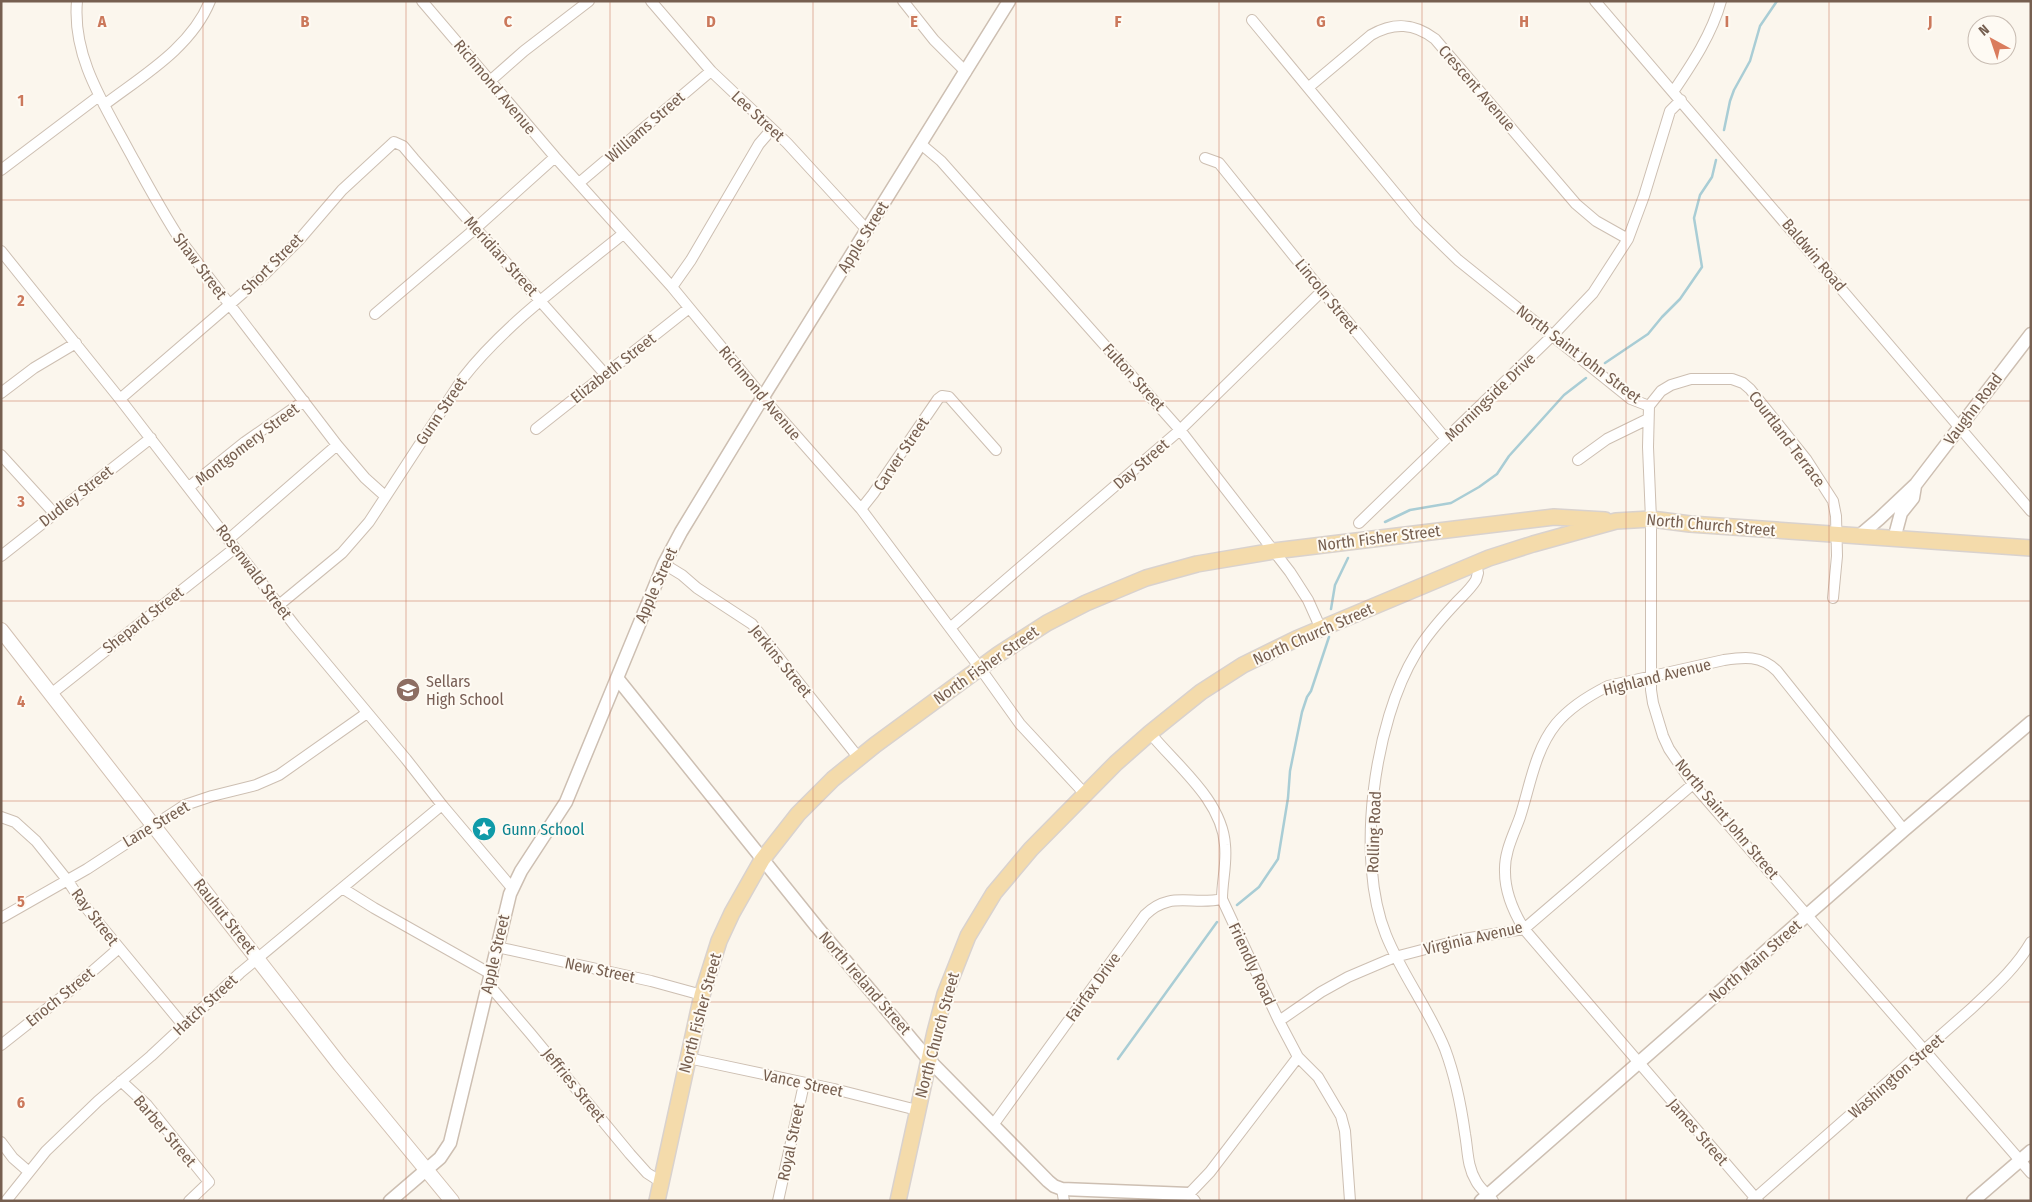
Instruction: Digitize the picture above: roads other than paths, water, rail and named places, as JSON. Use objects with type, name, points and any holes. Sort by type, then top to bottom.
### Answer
[{"type":"main road","name":"North Fisher Street","points":[[657,1201],[702,995],[722,935],[746,886],[779,836],[807,804],[858,757],[980,668],[1047,623],[1146,578],[1197,564],[1274,551],[1554,517],[1616,521]]},
{"type":"main road","name":"North Church Street","points":[[898,1201],[917,1110],[945,994],[968,936],[979,917],[1012,870],[1085,794],[1150,733],[1219,680],[1266,654],[1321,629],[1476,564],[1526,546],[1616,521],[1651,518],[1690,524],[2031,548]]},
{"type":"main road","name":"Rauhut Street","points":[[1,630],[340,1065],[452,1201]]},
{"type":"street","name":"Shaw Street","points":[[77,1],[80,46],[101,100],[167,220],[181,241],[338,445],[365,478],[385,496]]},
{"type":"street","points":[[1,170],[174,51],[198,23],[210,1]]},
{"type":"street","name":"Richmond Avenue","points":[[422,1],[622,234],[672,287],[763,397],[860,509],[1020,724],[1085,794]]},
{"type":"street","points":[[490,81],[524,51],[589,1]]},
{"type":"street","name":"Lee Street","points":[[651,1],[711,71],[772,129],[867,230]]},
{"type":"street","points":[[903,1],[950,58],[966,72]]},
{"type":"street","name":"Apple Street","points":[[390,1201],[440,1158],[450,1142],[512,888],[566,802],[664,564],[681,532],[763,397],[922,144],[1009,1]]},
{"type":"street","name":"Baldwin Road","points":[[1596,1],[2031,511]]},
{"type":"street","points":[[1673,92],[1692,63],[1712,25],[1721,1]]},
{"type":"street","name":"North Saint John Street","points":[[1252,20],[1419,222],[1438,242],[1631,398],[1650,406],[1648,419],[1651,518],[1651,676],[1653,703],[1670,749],[1693,784],[2031,1173]]},
{"type":"street","name":"Crescent Avenue","points":[[1309,87],[1371,35],[1380,30],[1399,25],[1418,28],[1435,40],[1576,204],[1596,221],[1628,239]]},
{"type":"street","name":"Williams Street","points":[[579,183],[711,71]]},
{"type":"street","name":"Morningside Drive","points":[[1359,523],[1553,335],[1593,293],[1628,239],[1644,196],[1670,111],[1681,100]]},
{"type":"street","points":[[672,287],[691,260],[759,144],[772,129]]},
{"type":"street","name":"Short Street","points":[[120,399],[280,260],[342,190],[394,142]]},
{"type":"street","name":"Meridian Street","points":[[394,142],[403,146],[606,374]]},
{"type":"street","name":"Fulton Street","points":[[922,144],[941,161],[1180,430],[1300,586],[1321,629]]},
{"type":"street","points":[[375,314],[476,228],[555,157]]},
{"type":"street","name":"Lincoln Street","points":[[1205,158],[1218,163],[1446,440]]},
{"type":"street","name":"Gunn Street","points":[[279,605],[324,570],[369,522],[476,362],[541,302],[622,234]]},
{"type":"street","name":"Rosenwald Street","points":[[1,251],[151,438],[279,605],[512,888]]},
{"type":"street","name":"Day Street","points":[[950,628],[1180,430],[1322,291]]},
{"type":"street","name":"Elizabeth Street","points":[[536,428],[690,308]]},
{"type":"street","name":"Vaughn Road","points":[[1859,536],[1880,519],[1916,484],[2031,334]]},
{"type":"street","points":[[1,393],[34,368],[76,343]]},
{"type":"street","name":"Courtland Terrace","points":[[1650,406],[1661,392],[1683,380],[1732,380],[1750,389],[1806,459],[1833,501],[1837,556],[1833,598]]},
{"type":"street","name":"Carver Street","points":[[860,509],[873,494],[939,397],[949,397],[996,450]]},
{"type":"street","name":"Montgomery Street","points":[[189,487],[245,442],[304,401]]},
{"type":"street","points":[[1578,460],[1607,439],[1648,419]]},
{"type":"street","name":"Dudley Street","points":[[1,556],[151,438]]},
{"type":"street","name":"Shepard Street","points":[[51,694],[232,544],[338,445]]},
{"type":"street","points":[[1,455],[54,514]]},
{"type":"street","name":"Vaughn Road","points":[[1894,539],[1901,513],[1913,498],[1916,484]]},
{"type":"street","name":"Jerkins Street","points":[[664,564],[752,624],[858,757]]},
{"type":"street","name":"Rolling Road","points":[[1476,564],[1478,573],[1476,580],[1425,638],[1396,690],[1385,724],[1374,798],[1371,870],[1378,911],[1385,934],[1431,1018],[1446,1050],[1457,1088],[1470,1168],[1487,1199]]},
{"type":"street","name":"Highland Avenue","points":[[1639,1062],[1524,929],[1516,916],[1508,896],[1505,881],[1505,863],[1511,839],[1542,746],[1555,725],[1567,712],[1592,694],[1608,686],[1743,657],[1756,658],[1766,662],[1777,671],[1904,830]]},
{"type":"street","name":"North Ireland Street","points":[[616,678],[762,860],[930,1060],[1063,1195],[1192,1197]]},
{"type":"street","name":"Lane Street","points":[[1,918],[68,881],[184,805],[256,785],[273,778],[320,748],[367,713]]},
{"type":"street","name":"North Main Street","points":[[1487,1199],[1639,1062],[1904,830],[2031,722]]},
{"type":"street","name":"Friendly Road","points":[[1150,733],[1200,790],[1216,812],[1222,827],[1225,843],[1226,860],[1222,880],[1222,899],[1279,1021],[1298,1057],[1318,1077],[1341,1116],[1345,1131],[1350,1201]]},
{"type":"street","name":"Virginia Avenue","points":[[1279,1021],[1321,992],[1348,977],[1396,957],[1464,939],[1524,929],[1693,784]]},
{"type":"street","name":"Hatch Street","points":[[6,1201],[46,1151],[121,1081],[258,958],[442,805]]},
{"type":"street","name":"Ray Street","points":[[1,817],[15,822],[27,831],[68,881],[82,904],[183,1025]]},
{"type":"street","name":"Jeffries Street","points":[[342,888],[490,980],[530,1033],[630,1154],[647,1173],[661,1182]]},
{"type":"street","name":"Fairfax Drive","points":[[993,1125],[1144,915],[1156,905],[1167,901],[1182,899],[1205,902],[1222,899]]},
{"type":"street","name":"Washington Street","points":[[1755,1200],[1924,1052],[2005,976],[2031,942]]},
{"type":"street","name":"New Street","points":[[497,947],[660,983],[702,995]]},
{"type":"street","name":"Enoch Street","points":[[1,1045],[72,989],[119,948]]},
{"type":"street","points":[[1192,1197],[1298,1057]]},
{"type":"street","name":"Vance Street","points":[[688,1058],[834,1089],[917,1110]]},
{"type":"street","name":"James Street","points":[[1639,1062],[1755,1200]]},
{"type":"street","name":"Barber Street","points":[[121,1081],[147,1106],[209,1182],[189,1201]]},
{"type":"street","name":"Royal Street","points":[[778,1201],[804,1084]]},
{"type":"street","points":[[1,1142],[13,1158],[29,1172]]},
{"type":"street","points":[[1973,1201],[2031,1152]]},
{"type":"waterway","points":[[1724,130],[1730,101],[1750,61],[1760,26],[1777,1]]},
{"type":"waterway","points":[[1605,363],[1648,334],[1680,299],[1702,267],[1694,218],[1700,195],[1712,177],[1716,160]]},
{"type":"waterway","points":[[1385,522],[1410,510],[1451,503],[1479,487],[1497,474],[1509,456],[1564,395],[1586,378]]},
{"type":"waterway","points":[[1331,609],[1335,585],[1348,558]]},
{"type":"waterway","points":[[1237,905],[1259,887],[1278,859],[1288,798],[1290,771],[1302,712],[1329,637]]},
{"type":"waterway","points":[[1118,1059],[1217,922]]},
{"type":"place","name":"Sellars High School","points":[[408,690]]},
{"type":"place","name":"Gunn School","points":[[484,829]]}]
